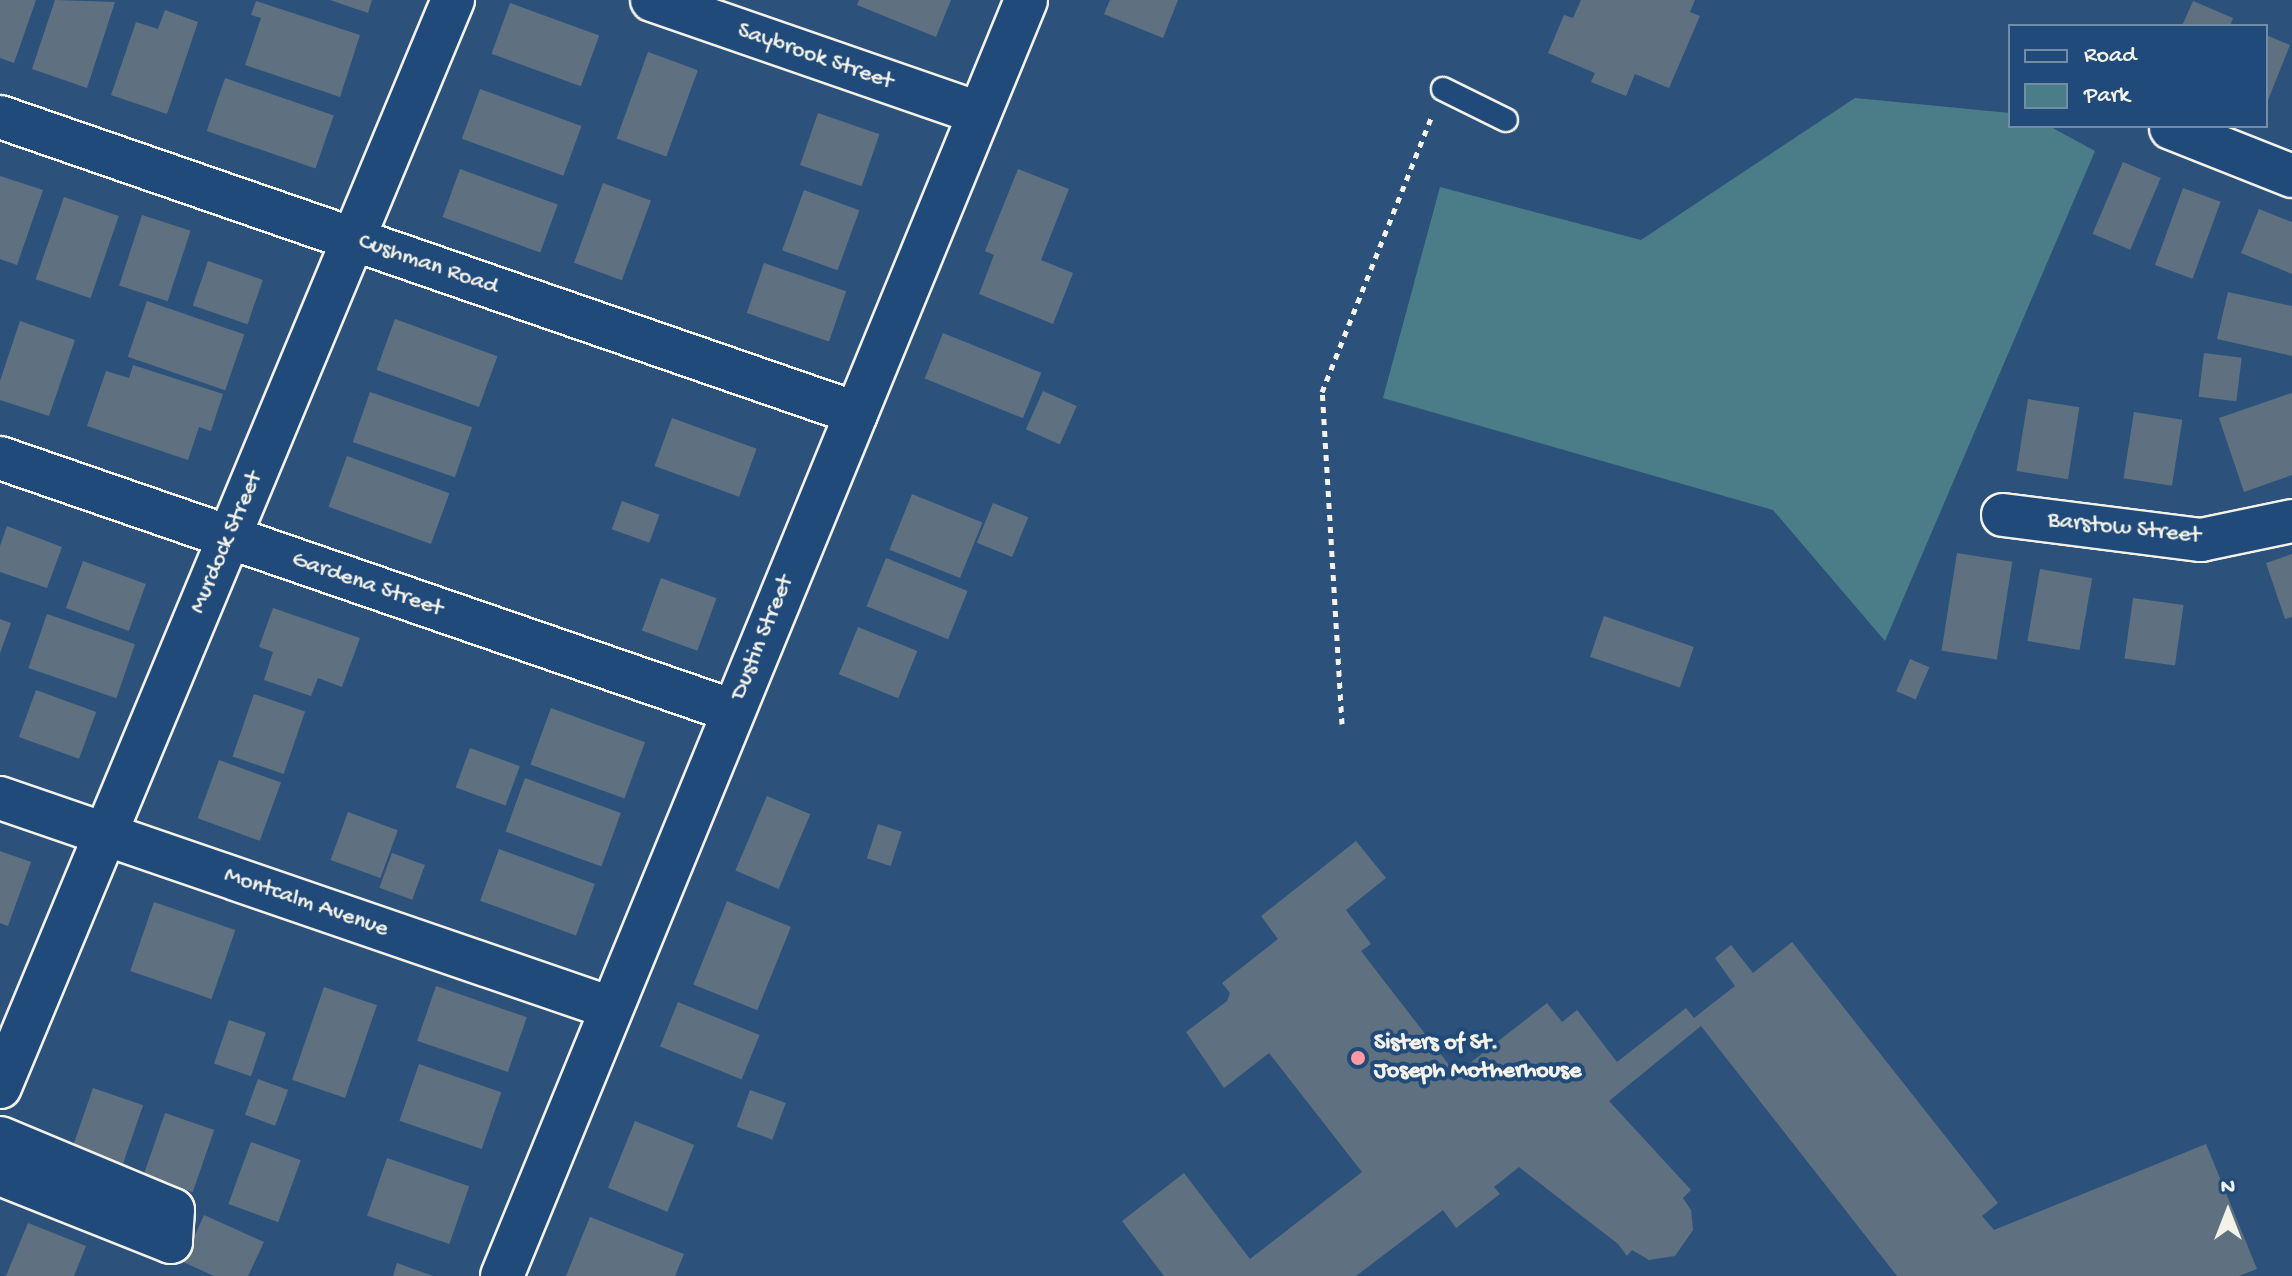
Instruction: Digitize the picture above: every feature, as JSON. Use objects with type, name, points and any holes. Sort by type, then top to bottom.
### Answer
[{"type":"street","name":"Murdock Street","points":[[0,1087],[453,0]]},
{"type":"street","name":"Saybrook Street","points":[[652,0],[979,113]]},
{"type":"street","name":"Dustin Street","points":[[502,1276],[1026,0]]},
{"type":"street","name":"Cushman Road","points":[[0,117],[856,413]]},
{"type":"street","points":[[2171,128],[2292,176]]},
{"type":"street","name":"Gardena Street","points":[[0,458],[733,711]]},
{"type":"street","name":"Barstow Street","points":[[2003,515],[2201,540],[2292,521]]},
{"type":"street","name":"Montcalm Avenue","points":[[0,798],[611,1008]]},
{"type":"street","points":[[0,1138],[173,1210],[171,1242],[0,1174]]},
{"type":"lane","points":[[1443,89],[1506,120]]},
{"type":"path","points":[[1342,724],[1322,392],[1443,89]]},
{"type":"green space","points":[[1855,98],[2008,113],[2008,128],[2053,128],[2095,151],[1885,641],[1773,510],[1383,398],[1440,187],[1641,240]]},
{"type":"building","points":[[0,0],[36,0],[14,63],[0,58]]},
{"type":"building","points":[[55,0],[115,2],[87,88],[32,69]]},
{"type":"building","points":[[330,0],[372,0],[368,13]]},
{"type":"building","points":[[859,0],[951,0],[936,37],[857,5]]},
{"type":"building","points":[[1110,0],[1178,0],[1163,38],[1104,14]]},
{"type":"building","points":[[1581,0],[1695,0],[1690,12],[1700,16],[1669,88],[1635,74],[1626,96],[1591,82],[1595,73],[1548,53],[1564,15],[1573,18]]},
{"type":"building","points":[[256,1],[360,35],[340,97],[245,65],[261,18],[251,15]]},
{"type":"building","points":[[2193,1],[2233,18],[2231,24],[2183,24]]},
{"type":"building","points":[[510,3],[599,35],[581,86],[492,54]]},
{"type":"building","points":[[165,10],[198,22],[167,114],[111,95],[136,22],[158,29]]},
{"type":"building","points":[[2268,36],[2290,45],[2268,100]]},
{"type":"building","points":[[648,52],[698,70],[666,157],[617,138]]},
{"type":"building","points":[[225,78],[334,115],[316,168],[207,131]]},
{"type":"building","points":[[480,89],[581,126],[563,176],[462,139]]},
{"type":"building","points":[[818,113],[879,134],[862,186],[800,165]]},
{"type":"building","points":[[2123,162],[2161,178],[2130,250],[2093,234]]},
{"type":"building","points":[[460,169],[558,205],[540,252],[443,217]]},
{"type":"building","points":[[1018,169],[1069,189],[1041,260],[1073,273],[1053,324],[979,294],[994,255],[985,251]]},
{"type":"building","points":[[0,176],[43,190],[17,265],[0,259]]},
{"type":"building","points":[[603,183],[651,200],[622,280],[574,263]]},
{"type":"building","points":[[2183,188],[2221,202],[2193,279],[2155,265]]},
{"type":"building","points":[[804,190],[859,210],[838,270],[782,250]]},
{"type":"building","points":[[64,197],[119,216],[91,298],[36,279]]},
{"type":"building","points":[[2259,209],[2292,222],[2292,274],[2241,253]]},
{"type":"building","points":[[142,215],[191,231],[168,301],[119,285]]},
{"type":"building","points":[[208,261],[263,280],[248,324],[193,305]]},
{"type":"building","points":[[764,263],[846,291],[829,341],[747,313]]},
{"type":"building","points":[[2228,292],[2292,306],[2292,356],[2217,339]]},
{"type":"building","points":[[147,301],[244,335],[225,390],[128,357]]},
{"type":"building","points":[[395,319],[497,356],[479,407],[377,370]]},
{"type":"building","points":[[20,321],[75,340],[49,416],[0,400],[0,381]]},
{"type":"building","points":[[943,333],[1041,373],[1023,418],[925,378]]},
{"type":"building","points":[[2204,353],[2242,358],[2236,401],[2199,397]]},
{"type":"building","points":[[133,365],[223,394],[211,431],[199,427],[188,460],[87,426],[106,371],[129,378]]},
{"type":"building","points":[[1043,391],[1077,406],[1060,444],[1026,429]]},
{"type":"building","points":[[370,392],[472,427],[455,477],[353,442]]},
{"type":"building","points":[[2292,393],[2292,475],[2244,492],[2219,418]]},
{"type":"building","points":[[2028,399],[2079,407],[2068,479],[2017,471]]},
{"type":"building","points":[[2134,412],[2182,420],[2172,486],[2124,478]]},
{"type":"building","points":[[672,418],[757,449],[739,497],[655,466]]},
{"type":"building","points":[[347,456],[449,493],[431,544],[329,507]]},
{"type":"building","points":[[912,494],[982,522],[960,578],[890,550]]},
{"type":"building","points":[[622,501],[660,515],[649,543],[612,529]]},
{"type":"building","points":[[993,503],[1028,517],[1012,557],[977,543]]},
{"type":"building","points":[[7,526],[62,547],[47,588],[0,572],[0,546]]},
{"type":"building","points":[[1957,553],[2012,562],[1997,660],[1942,651]]},
{"type":"building","points":[[2292,554],[2292,617],[2285,619],[2266,563]]},
{"type":"building","points":[[886,558],[968,591],[948,639],[867,606]]},
{"type":"building","points":[[83,561],[146,584],[129,631],[66,608]]},
{"type":"building","points":[[2040,569],[2092,578],[2080,650],[2027,641]]},
{"type":"building","points":[[661,578],[716,598],[697,651],[642,631]]},
{"type":"building","points":[[2133,598],[2184,605],[2175,666],[2125,658]]},
{"type":"building","points":[[273,608],[360,638],[342,687],[318,678],[311,696],[264,680],[273,652],[259,647]]},
{"type":"building","points":[[47,614],[135,644],[116,698],[28,668]]},
{"type":"building","points":[[1604,616],[1694,647],[1680,688],[1590,657]]},
{"type":"building","points":[[0,619],[11,623],[0,653]]},
{"type":"building","points":[[858,627],[917,651],[898,698],[839,674]]},
{"type":"building","points":[[1910,659],[1929,667],[1916,699],[1896,691]]},
{"type":"building","points":[[36,690],[96,712],[79,759],[19,737]]},
{"type":"building","points":[[254,694],[305,712],[284,774],[233,756]]},
{"type":"building","points":[[551,708],[645,742],[624,799],[530,764]]},
{"type":"building","points":[[470,748],[520,766],[505,806],[456,787]]},
{"type":"building","points":[[219,760],[281,783],[260,841],[198,818]]},
{"type":"building","points":[[525,778],[621,813],[601,866],[506,832]]},
{"type":"building","points":[[767,796],[810,814],[779,889],[735,871]]},
{"type":"building","points":[[348,812],[398,830],[380,878],[331,860]]},
{"type":"building","points":[[878,824],[902,832],[891,866],[867,858]]},
{"type":"building","name":"Sisters of St. Joseph Motherhouse","points":[[1356,841],[1386,878],[1346,910],[1371,944],[1361,951],[1456,1074],[1547,1003],[1562,1022],[1577,1010],[1617,1062],[1686,1008],[1694,1018],[1735,986],[1715,958],[1731,945],[1753,973],[1792,942],[1998,1203],[1982,1216],[1994,1230],[2206,1144],[2257,1269],[2239,1276],[1897,1276],[1701,1026],[1609,1101],[1691,1190],[1683,1198],[1691,1210],[1693,1230],[1675,1256],[1649,1260],[1632,1250],[1627,1256],[1618,1244],[1519,1167],[1494,1187],[1500,1194],[1456,1228],[1443,1210],[1356,1276],[1164,1276],[1122,1221],[1184,1173],[1250,1259],[1362,1172],[1269,1053],[1224,1088],[1186,1032],[1227,1001],[1230,993],[1222,983],[1278,939],[1261,916]]},
{"type":"building","points":[[499,849],[595,884],[576,936],[480,901]]},
{"type":"building","points":[[0,851],[31,862],[8,926],[0,923]]},
{"type":"building","points":[[392,853],[425,865],[412,900],[379,888]]},
{"type":"building","points":[[727,901],[791,927],[757,1010],[693,984]]},
{"type":"building","points":[[154,902],[235,930],[212,999],[130,971]]},
{"type":"building","points":[[436,986],[527,1017],[508,1072],[417,1041]]},
{"type":"building","points":[[324,987],[377,1005],[345,1098],[292,1080]]},
{"type":"building","points":[[678,1002],[760,1035],[742,1079],[660,1047]]},
{"type":"building","points":[[229,1020],[266,1033],[251,1076],[214,1063]]},
{"type":"building","points":[[419,1064],[501,1092],[482,1149],[399,1121]]},
{"type":"building","points":[[258,1079],[288,1090],[275,1126],[245,1115]]},
{"type":"building","points":[[93,1088],[143,1105],[121,1169],[71,1151]]},
{"type":"building","points":[[750,1090],[786,1103],[772,1140],[737,1127]]},
{"type":"building","points":[[165,1113],[214,1130],[193,1192],[144,1175]]},
{"type":"building","points":[[635,1121],[694,1145],[667,1212],[608,1188]]},
{"type":"building","points":[[251,1142],[301,1160],[278,1222],[228,1204]]},
{"type":"building","points":[[387,1158],[469,1186],[449,1244],[367,1216]]},
{"type":"building","points":[[204,1215],[264,1242],[248,1276],[214,1276],[183,1262]]},
{"type":"building","points":[[590,1217],[684,1254],[675,1276],[566,1276]]},
{"type":"building","points":[[28,1223],[86,1246],[74,1276],[6,1276]]},
{"type":"building","points":[[397,1263],[433,1276],[393,1276]]},
{"type":"place","name":"Sisters of St. Joseph Motherhouse","points":[[1358,1058]]}]
